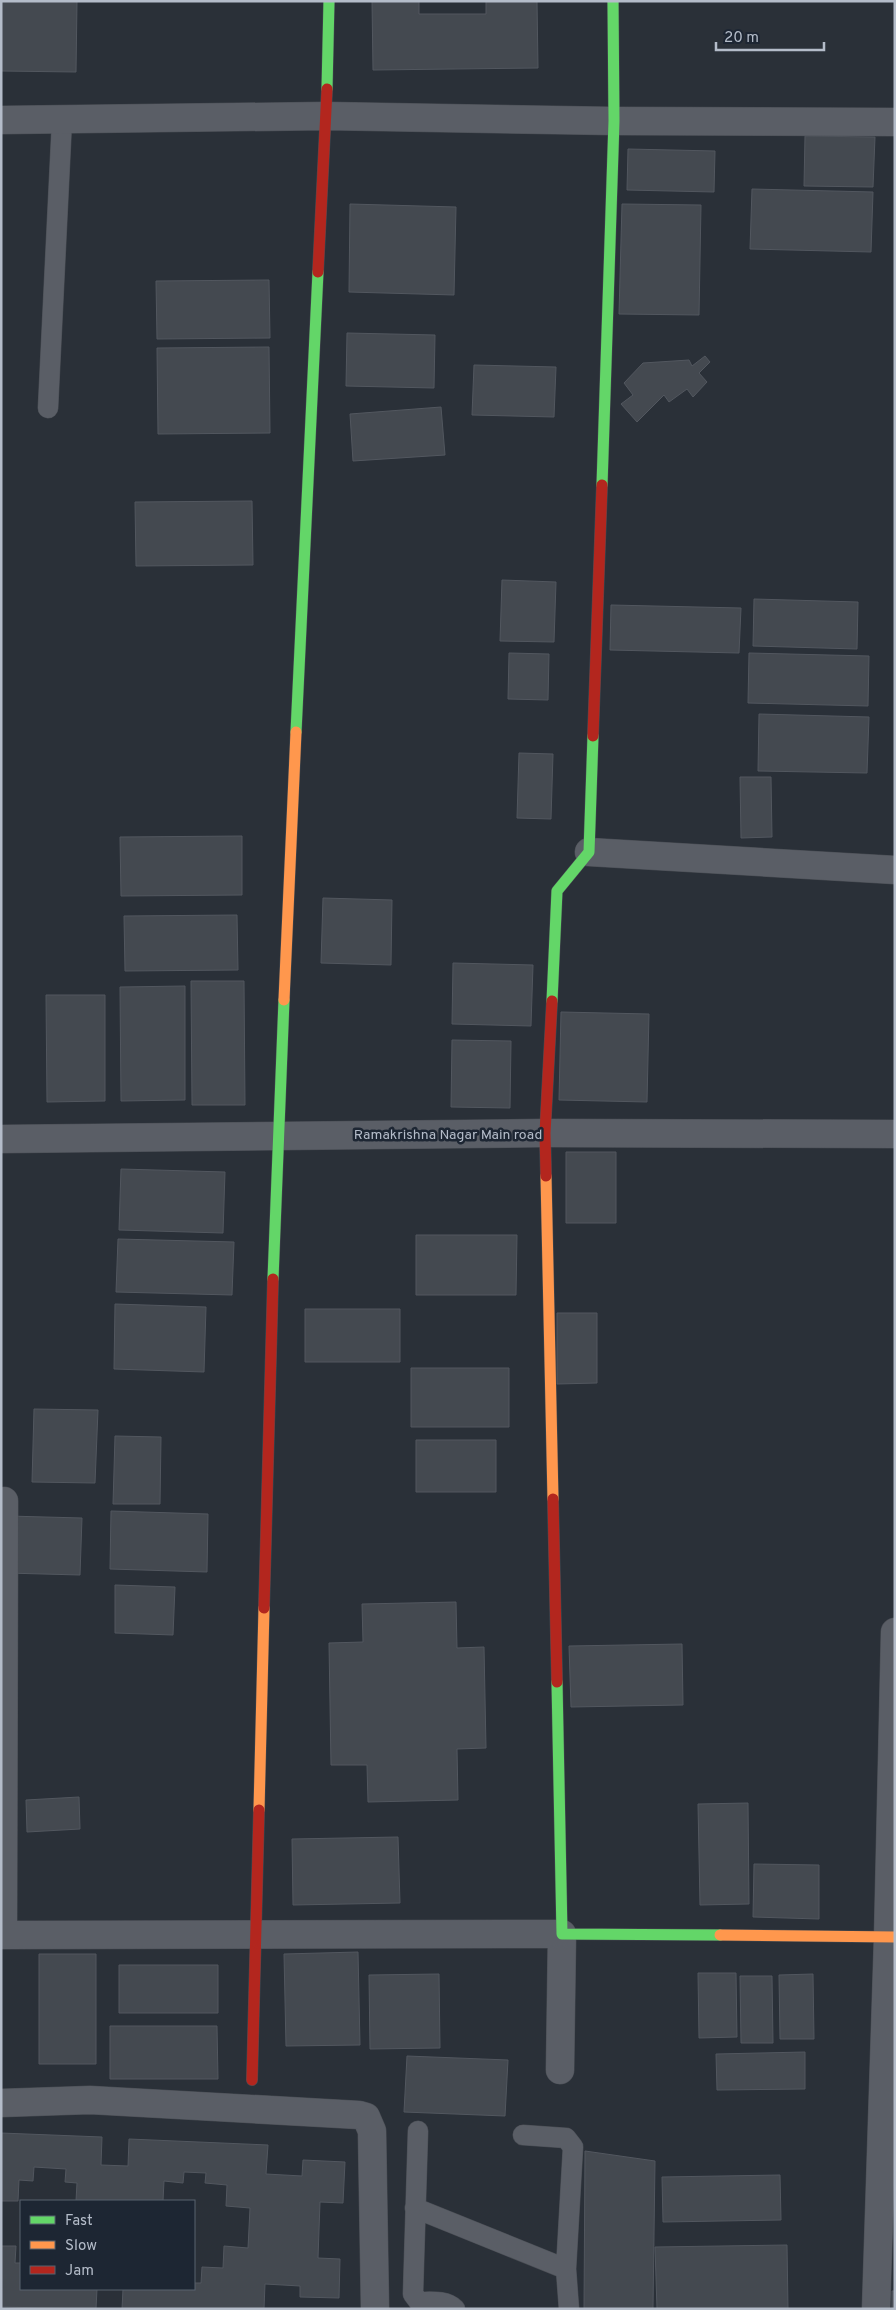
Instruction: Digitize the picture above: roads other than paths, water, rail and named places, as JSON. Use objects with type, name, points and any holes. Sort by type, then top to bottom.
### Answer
[{"type":"street","points":[[252,2080],[277,1135],[326,116],[329,1]]},
{"type":"street","points":[[560,2070],[562,1934],[546,1134],[557,891],[589,852],[614,122],[613,1]]},
{"type":"street","points":[[1,120],[326,116],[614,122],[895,122]]},
{"type":"street","points":[[589,852],[895,870]]},
{"type":"street","name":"Ramakrishna Nagar Main road","points":[[1,1139],[277,1135],[895,1134]]},
{"type":"street","points":[[4,1501],[2,1935],[562,1934],[891,1937]]},
{"type":"street","points":[[876,2309],[891,1937],[895,1632]]},
{"type":"street","points":[[1,2103],[90,2100],[359,2115],[366,2117],[372,2131],[375,2309]]},
{"type":"lane","points":[[48,408],[62,120]]},
{"type":"lane","points":[[418,2131],[414,2294],[419,2302],[444,2303],[454,2309]]},
{"type":"lane","points":[[523,2135],[566,2138],[573,2147],[566,2269],[569,2309]]},
{"type":"lane","points":[[415,2208],[566,2269]]}]
